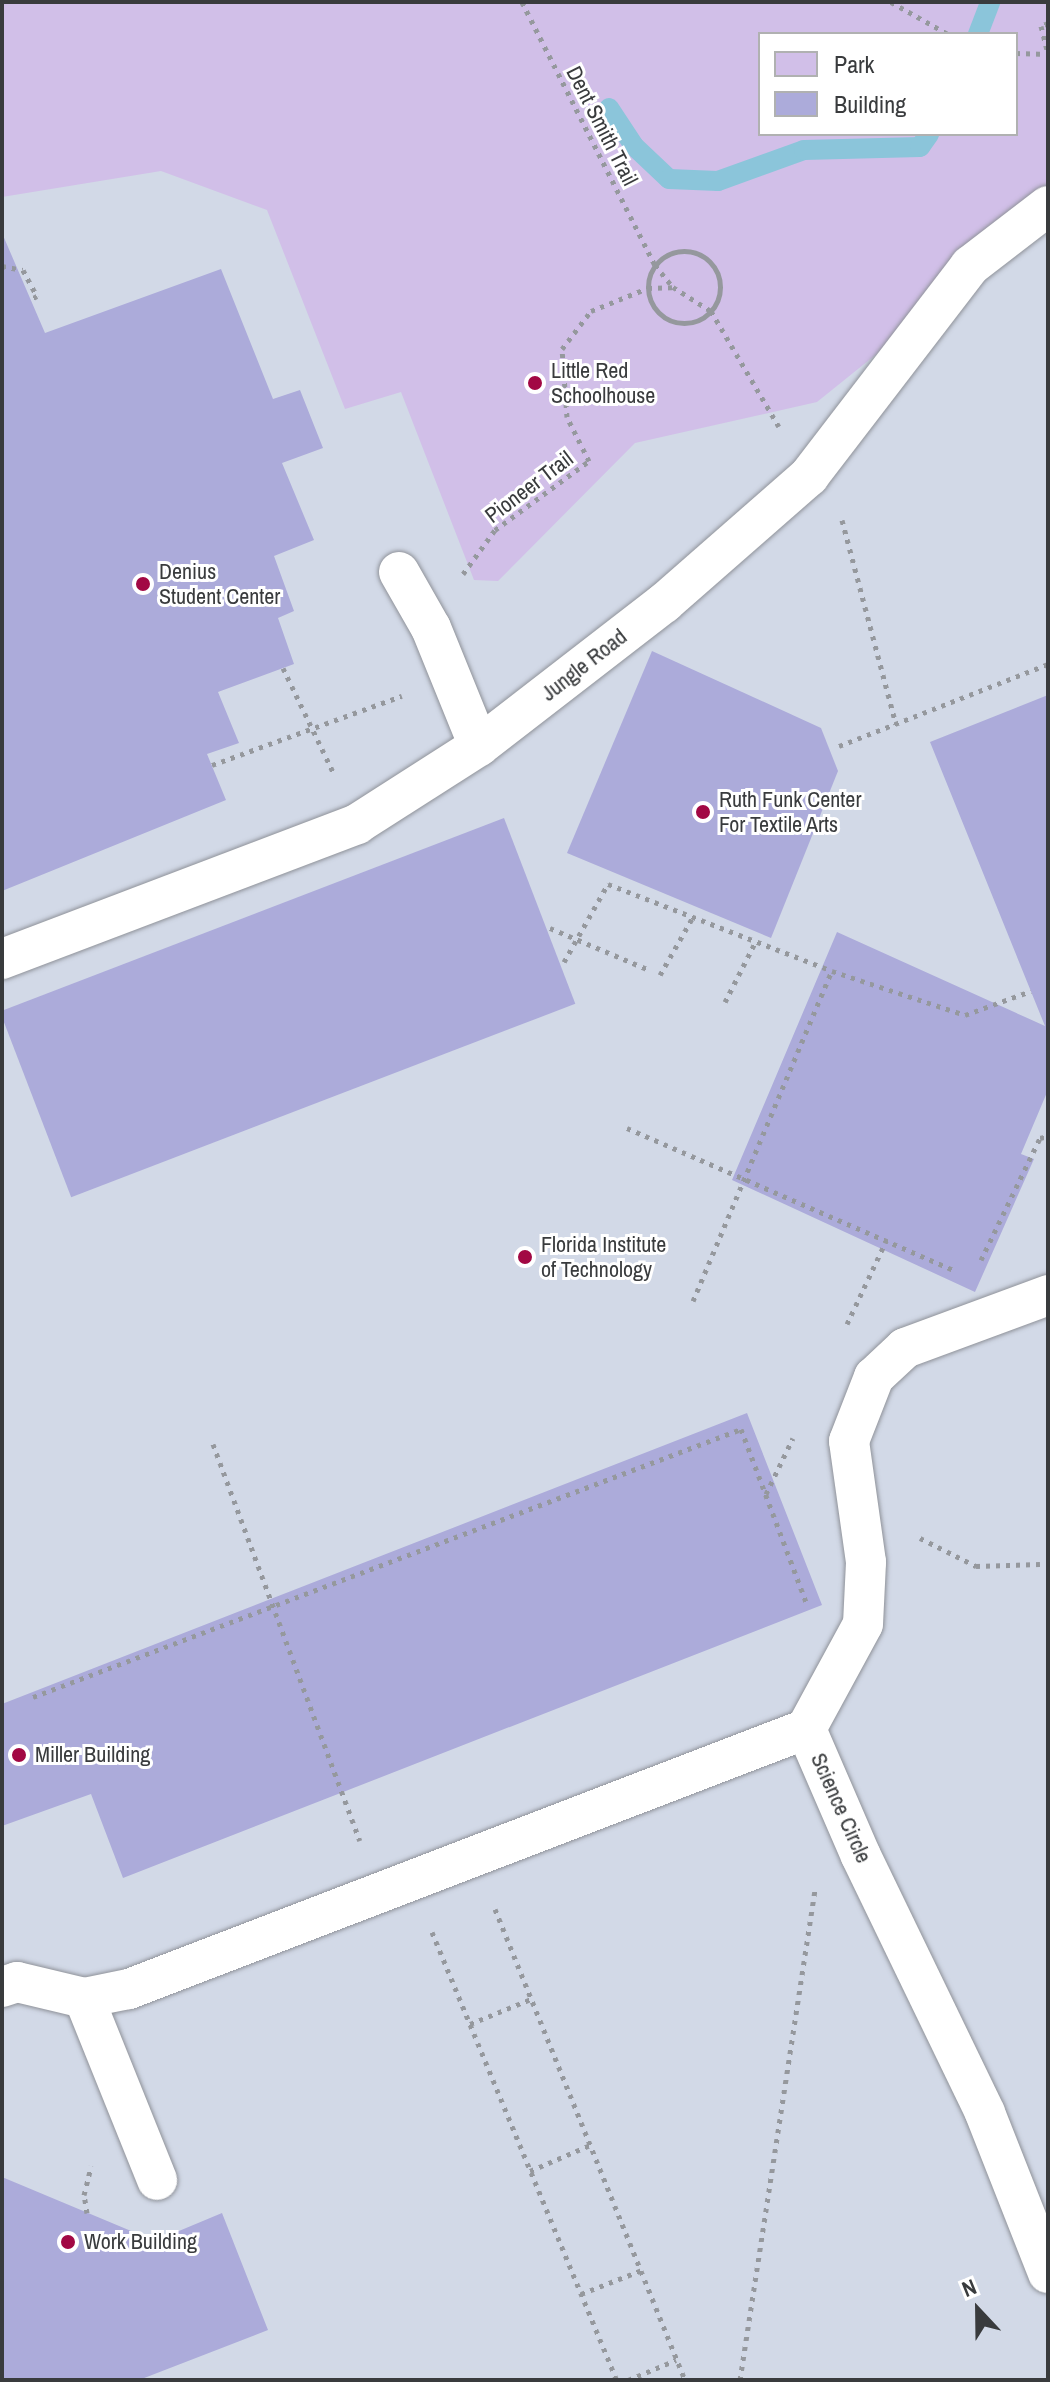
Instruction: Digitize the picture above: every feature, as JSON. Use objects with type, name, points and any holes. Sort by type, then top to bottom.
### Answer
[{"type":"lane","name":"Jungle Road","points":[[2,959],[357,824],[479,746],[664,603],[809,476],[970,266],[1048,206]]},
{"type":"lane","points":[[399,572],[431,628],[479,746]]},
{"type":"lane","name":"Science Circle","points":[[1048,1295],[905,1348],[874,1377],[849,1441],[866,1562],[863,1624],[806,1729],[861,1856],[985,2113],[1048,2273]]},
{"type":"lane","points":[[2,1987],[17,1982],[84,1998],[163,1977],[806,1729]]},
{"type":"lane","points":[[84,1998],[157,2180]]},
{"type":"path","name":"Dent Smith Trail","points":[[522,2],[655,265],[673,287],[711,311]]},
{"type":"path","points":[[891,2],[944,32]]},
{"type":"path","points":[[1018,53],[1048,54],[1041,26],[1048,23]]},
{"type":"path","points":[[674,251],[697,252],[707,259],[719,278],[711,311],[690,323],[665,319],[649,300],[648,288],[655,265],[674,251]]},
{"type":"path","points":[[2,266],[23,270],[37,296],[31,299]]},
{"type":"path","name":"Pioneer Trail","points":[[431,628],[495,530],[589,461],[567,417],[562,349],[591,311],[648,288],[673,287]]},
{"type":"path","points":[[839,746],[1048,664]]},
{"type":"path","points":[[283,668],[357,824]]},
{"type":"path","points":[[212,765],[312,726],[452,679]]},
{"type":"path","points":[[564,962],[608,884],[832,971],[965,1015],[1031,991]]},
{"type":"path","points":[[660,975],[693,917]]},
{"type":"path","points":[[550,928],[647,969]]},
{"type":"path","points":[[725,1002],[756,941]]},
{"type":"path","points":[[693,1301],[832,971]]},
{"type":"path","points":[[627,1128],[958,1272]]},
{"type":"path","points":[[979,1264],[1040,1138],[1048,1136]]},
{"type":"path","points":[[33,1697],[741,1429],[812,1617]]},
{"type":"path","points":[[213,1444],[271,1608],[361,1843]]},
{"type":"path","points":[[910,1532],[976,1566],[1040,1564]]},
{"type":"path","points":[[740,2380],[816,1886]]},
{"type":"path","points":[[491,1900],[685,2380]]},
{"type":"path","points":[[428,1923],[617,2380]]},
{"type":"path","points":[[470,2024],[531,1999]]},
{"type":"path","points":[[530,2171],[590,2145]]},
{"type":"path","points":[[87,2213],[84,2195],[98,2157]]},
{"type":"path","points":[[581,2294],[642,2270]]},
{"type":"path","points":[[628,2380],[676,2360]]},
{"type":"shaded area","name":"Florida Institute of Technology","points":[[2,2],[1048,2],[1048,2380],[2,2380]]},
{"type":"green space","points":[[2,2],[1048,2],[1048,216],[817,402],[635,443],[498,581],[474,580],[401,392],[345,409],[267,210],[161,171],[2,197]]},
{"type":"building","name":"Denius Student Center","points":[[2,233],[45,333],[221,269],[273,399],[300,390],[323,448],[282,463],[314,540],[274,556],[294,611],[278,618],[294,664],[218,692],[239,743],[207,754],[226,800],[2,891]]},
{"type":"building","name":"Ruth Funk Center For Textile Arts","points":[[652,651],[821,728],[838,771],[771,938],[567,853]]},
{"type":"building","points":[[1048,695],[1048,1090],[1021,1154],[1034,1159],[975,1292],[732,1180],[837,932],[1045,1026],[930,742]]},
{"type":"building","points":[[504,818],[575,1004],[71,1197],[2,1011]]},
{"type":"building","points":[[747,1413],[822,1605],[123,1878],[91,1794],[2,1826],[2,1704]]},
{"type":"building","name":"Work Building","points":[[2,2177],[155,2241],[222,2213],[268,2330],[139,2380],[2,2380]]},
{"type":"waterway","points":[[979,32],[990,2]]},
{"type":"waterway","points":[[609,108],[634,146],[669,179],[718,181],[804,150],[920,147],[928,136]]},
{"type":"place","name":"Little Red Schoolhouse","points":[[535,383]]},
{"type":"place","name":"Denius Student Center","points":[[143,584]]},
{"type":"place","name":"Ruth Funk Center For Textile Arts","points":[[703,812]]},
{"type":"place","name":"Florida Institute of Technology","points":[[525,1257]]},
{"type":"place","name":"Miller Building","points":[[19,1755]]},
{"type":"place","name":"Work Building","points":[[68,2242]]}]
